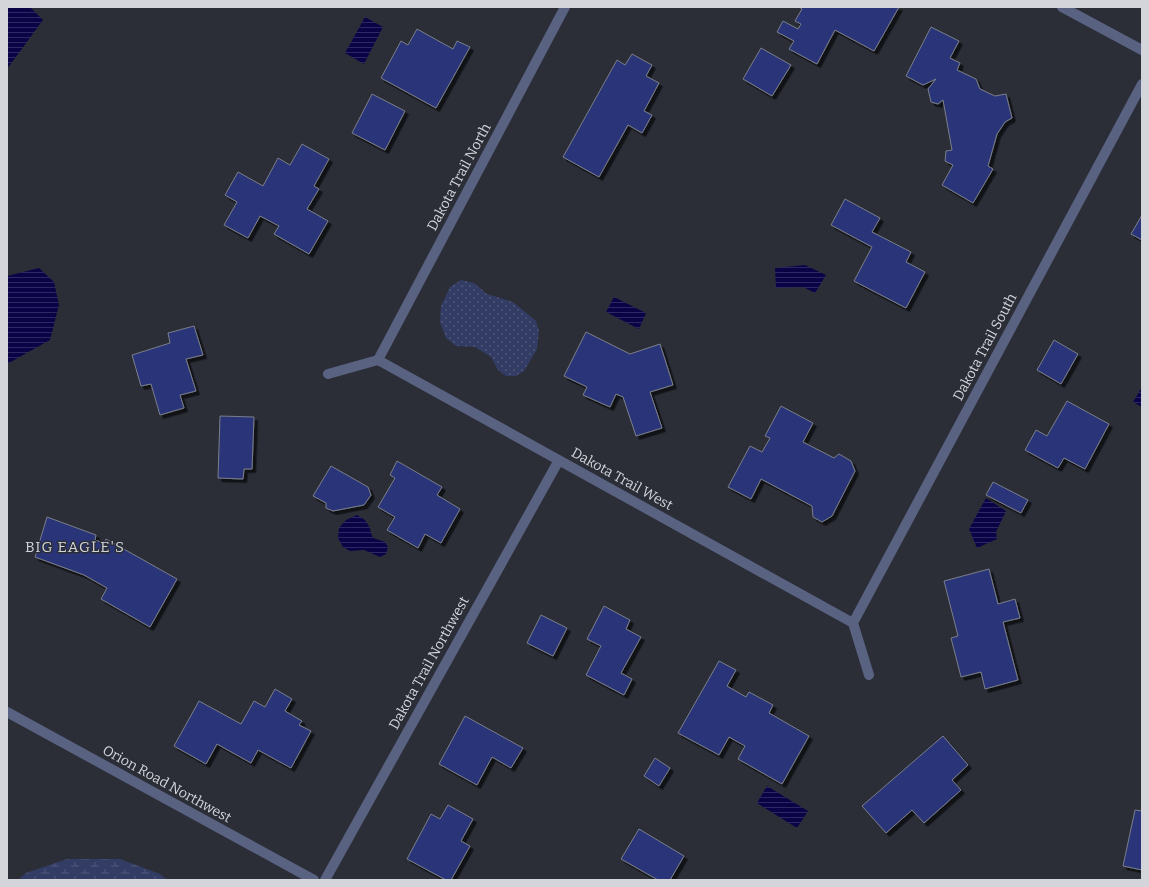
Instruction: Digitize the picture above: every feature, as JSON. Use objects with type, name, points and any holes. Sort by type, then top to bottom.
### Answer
[{"type":"street","name":"Dakota Trail North","points":[[378,360],[565,7]]},
{"type":"street","points":[[1062,7],[1142,50]]},
{"type":"street","name":"Dakota Trail South","points":[[853,623],[1142,84]]},
{"type":"street","points":[[328,374],[378,360]]},
{"type":"street","name":"Dakota Trail West","points":[[378,360],[853,623]]},
{"type":"street","name":"Dakota Trail Northwest","points":[[325,880],[559,460]]},
{"type":"street","points":[[853,623],[869,675]]},
{"type":"street","name":"Orion Road Northwest","points":[[7,712],[314,880]]},
{"type":"green space","points":[[461,280],[474,283],[487,294],[513,302],[536,321],[539,331],[537,349],[524,371],[516,376],[506,376],[498,370],[491,357],[475,347],[456,346],[446,338],[440,322],[441,306],[450,287]]},
{"type":"green space","points":[[67,859],[120,859],[160,874],[167,880],[18,880],[26,873]]},
{"type":"shaded area","points":[[7,7],[30,7],[43,20],[7,69]]},
{"type":"shaded area","points":[[365,17],[383,27],[364,64],[345,53]]},
{"type":"shaded area","points":[[805,265],[826,275],[815,293],[803,287],[776,288],[775,268]]},
{"type":"shaded area","points":[[39,268],[54,282],[59,305],[50,340],[7,364],[7,276]]},
{"type":"shaded area","points":[[614,297],[646,313],[639,329],[606,312]]},
{"type":"shaded area","points":[[1142,387],[1142,407],[1133,402]]},
{"type":"shaded area","points":[[986,498],[1006,511],[996,532],[997,539],[977,548],[969,529]]},
{"type":"shaded area","points":[[357,515],[365,520],[370,528],[373,538],[385,542],[388,547],[386,554],[380,557],[364,550],[350,551],[343,547],[338,538],[339,528],[346,520]]},
{"type":"shaded area","points":[[767,786],[808,811],[797,828],[757,803]]},
{"type":"building","points":[[799,7],[899,7],[874,51],[835,30],[817,64],[789,49],[794,41],[777,32],[783,21],[798,29],[801,24],[795,21],[802,9]]},
{"type":"building","points":[[931,27],[959,41],[950,58],[960,63],[957,70],[976,79],[980,89],[995,96],[1006,94],[1012,118],[1005,122],[997,134],[988,166],[993,169],[973,203],[942,185],[953,165],[945,161],[946,151],[952,150],[943,100],[938,104],[931,102],[928,89],[936,79],[923,85],[906,76]]},
{"type":"building","points":[[417,29],[453,49],[457,41],[470,47],[436,108],[381,78],[401,41],[408,45]]},
{"type":"building","points":[[761,48],[791,65],[772,96],[743,79]]},
{"type":"building","points":[[632,54],[652,65],[646,76],[659,83],[644,111],[652,115],[642,133],[628,125],[599,177],[563,157],[617,60],[625,65]]},
{"type":"building","points":[[372,94],[405,111],[385,150],[352,133]]},
{"type":"building","points":[[302,144],[329,159],[314,186],[319,189],[307,209],[328,221],[309,254],[274,234],[279,226],[260,216],[248,238],[224,225],[237,202],[225,195],[238,172],[263,186],[278,158],[290,165]]},
{"type":"building","points":[[845,199],[880,218],[872,232],[911,252],[906,262],[925,272],[906,308],[854,281],[872,247],[831,225]]},
{"type":"building","points":[[1142,215],[1142,240],[1131,234]]},
{"type":"building","points":[[194,326],[203,355],[186,359],[196,391],[180,395],[184,408],[160,415],[151,384],[141,386],[132,355],[170,343],[168,333]]},
{"type":"building","points":[[586,332],[630,354],[660,344],[673,385],[650,392],[662,428],[636,436],[623,397],[616,394],[610,407],[583,395],[587,387],[564,376]]},
{"type":"building","points":[[1054,340],[1078,354],[1061,384],[1037,370]]},
{"type":"building","points":[[1067,401],[1109,424],[1085,469],[1064,458],[1058,468],[1025,450],[1036,430],[1047,436]]},
{"type":"building","points":[[781,406],[813,423],[803,442],[834,458],[839,454],[851,461],[855,471],[832,516],[822,522],[813,517],[812,506],[761,479],[751,499],[728,487],[750,446],[762,452],[770,438],[765,436]]},
{"type":"building","points":[[220,416],[254,417],[252,469],[244,469],[243,479],[218,478]]},
{"type":"building","points":[[397,461],[442,487],[437,495],[460,509],[441,543],[425,534],[418,548],[387,530],[395,517],[378,507],[395,478],[390,475]]},
{"type":"building","points":[[331,466],[368,487],[371,495],[364,505],[333,511],[326,508],[326,503],[313,496]]},
{"type":"building","points":[[993,482],[1028,500],[1021,513],[986,495]]},
{"type":"building","points":[[47,517],[96,535],[95,540],[104,543],[106,539],[177,579],[150,627],[101,599],[107,588],[84,575],[35,557]]},
{"type":"building","points":[[989,569],[998,604],[1015,599],[1020,618],[1003,622],[1018,680],[985,689],[981,672],[961,677],[951,638],[958,636],[944,581]]},
{"type":"building","points":[[604,606],[630,620],[626,629],[641,637],[621,673],[632,679],[624,695],[586,675],[601,646],[587,639]]},
{"type":"building","points":[[541,615],[567,628],[553,656],[527,643]]},
{"type":"building","points":[[719,661],[736,670],[727,686],[746,697],[749,692],[773,705],[769,713],[809,736],[782,784],[738,759],[745,746],[729,737],[719,755],[678,733]]},
{"type":"building","points":[[275,689],[292,699],[285,711],[302,721],[299,725],[311,731],[291,768],[258,750],[251,763],[217,744],[206,764],[174,746],[199,701],[241,724],[254,701],[265,707]]},
{"type":"building","points":[[465,716],[523,748],[511,768],[492,757],[477,785],[439,764]]},
{"type":"building","points":[[943,736],[968,765],[952,780],[961,790],[924,823],[912,810],[886,833],[862,806]]},
{"type":"building","points":[[655,758],[670,768],[659,786],[644,776]]},
{"type":"building","points":[[448,805],[473,819],[461,841],[470,846],[451,880],[446,880],[407,859],[431,814],[440,819]]},
{"type":"building","points":[[1135,810],[1142,811],[1142,870],[1123,866]]},
{"type":"building","points":[[639,829],[684,856],[670,880],[658,880],[621,859]]},
{"type":"district","name":"BIG EAGLE'S","points":[[75,547]]}]
